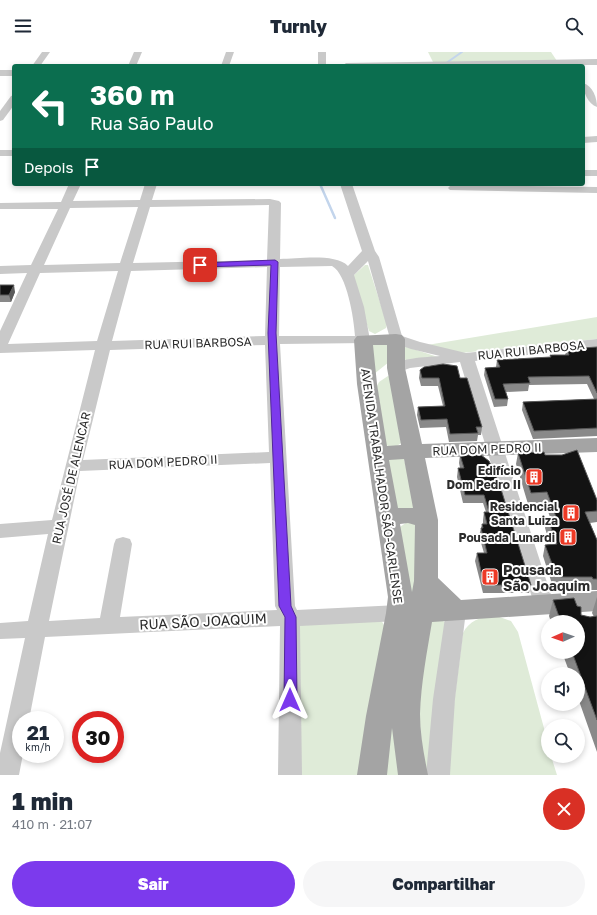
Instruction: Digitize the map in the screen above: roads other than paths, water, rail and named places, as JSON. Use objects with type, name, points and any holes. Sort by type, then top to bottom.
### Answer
[{"type":"main road","name":"RUA RUI BARBOSA","points":[[363,340],[396,339]]},
{"type":"main road","name":"AVENIDA TRABALHADOR SÃO-CARLENSE","points":[[372,775],[380,716],[410,613],[426,581],[427,520],[396,368],[396,339]]},
{"type":"main road","name":"AVENIDA TRABALHADOR SÃO-CARLENSE","points":[[363,340],[367,384],[400,597],[410,613],[410,672],[406,714],[407,738],[413,775]]},
{"type":"main road","points":[[367,384],[396,368]]},
{"type":"main road","name":"RUA DOM PEDRO II","points":[[377,453],[597,445]]},
{"type":"main road","points":[[388,519],[409,514],[427,520]]},
{"type":"main road","points":[[426,581],[445,598],[456,611]]},
{"type":"main road","name":"RUA SÃO JOAQUIM","points":[[410,613],[544,604],[586,609]]},
{"type":"street","points":[[37,64],[46,52]]},
{"type":"street","points":[[133,64],[138,52]]},
{"type":"street","points":[[226,64],[230,52]]},
{"type":"street","points":[[322,52],[322,64]]},
{"type":"street","points":[[556,52],[566,64],[597,62]]},
{"type":"street","points":[[388,64],[431,62],[454,64]]},
{"type":"street","points":[[0,73],[12,73]]},
{"type":"street","points":[[585,89],[592,99]]},
{"type":"street","points":[[0,118],[7,109]]},
{"type":"street","points":[[585,140],[597,139]]},
{"type":"street","points":[[0,153],[12,153]]},
{"type":"street","points":[[585,173],[597,173]]},
{"type":"street","points":[[0,346],[5,324],[35,270],[74,186]]},
{"type":"street","name":"RUA JOSÉ DE ALENCAR","points":[[7,775],[36,629],[102,346],[150,186]]},
{"type":"street","points":[[347,186],[369,252],[373,257],[396,339]]},
{"type":"street","points":[[454,188],[597,190]]},
{"type":"street","points":[[0,206],[275,203],[273,340],[285,606],[290,617],[290,775]]},
{"type":"street","points":[[347,274],[369,252]]},
{"type":"street","points":[[0,270],[275,262],[334,262],[341,266],[347,274],[363,329],[363,340]]},
{"type":"street","name":"RUA RUI BARBOSA","points":[[396,339],[416,346],[466,357]]},
{"type":"street","name":"RUA RUI BARBOSA","points":[[0,349],[273,340],[363,340]]},
{"type":"street","name":"RUA RUI BARBOSA","points":[[396,368],[407,364],[597,343]]},
{"type":"street","points":[[466,357],[544,604]]},
{"type":"street","name":"RUA DOM PEDRO II","points":[[73,466],[278,456]]},
{"type":"street","points":[[0,531],[60,526]]},
{"type":"street","points":[[109,625],[123,544]]},
{"type":"street","points":[[438,775],[444,699],[456,611]]},
{"type":"street","name":"RUA SÃO JOAQUIM","points":[[0,630],[410,613]]},
{"type":"waterway","points":[[445,64],[462,52]]},
{"type":"waterway","points":[[321,186],[335,218]]},
{"type":"place","name":"Edifício Dom Pedro II","points":[[534,477]]},
{"type":"place","name":"Residencial Santa Luiza","points":[[571,513]]},
{"type":"place","name":"Pousada Lunardi","points":[[568,537]]},
{"type":"place","name":"Pousada São Joaquim","points":[[490,577]]}]
